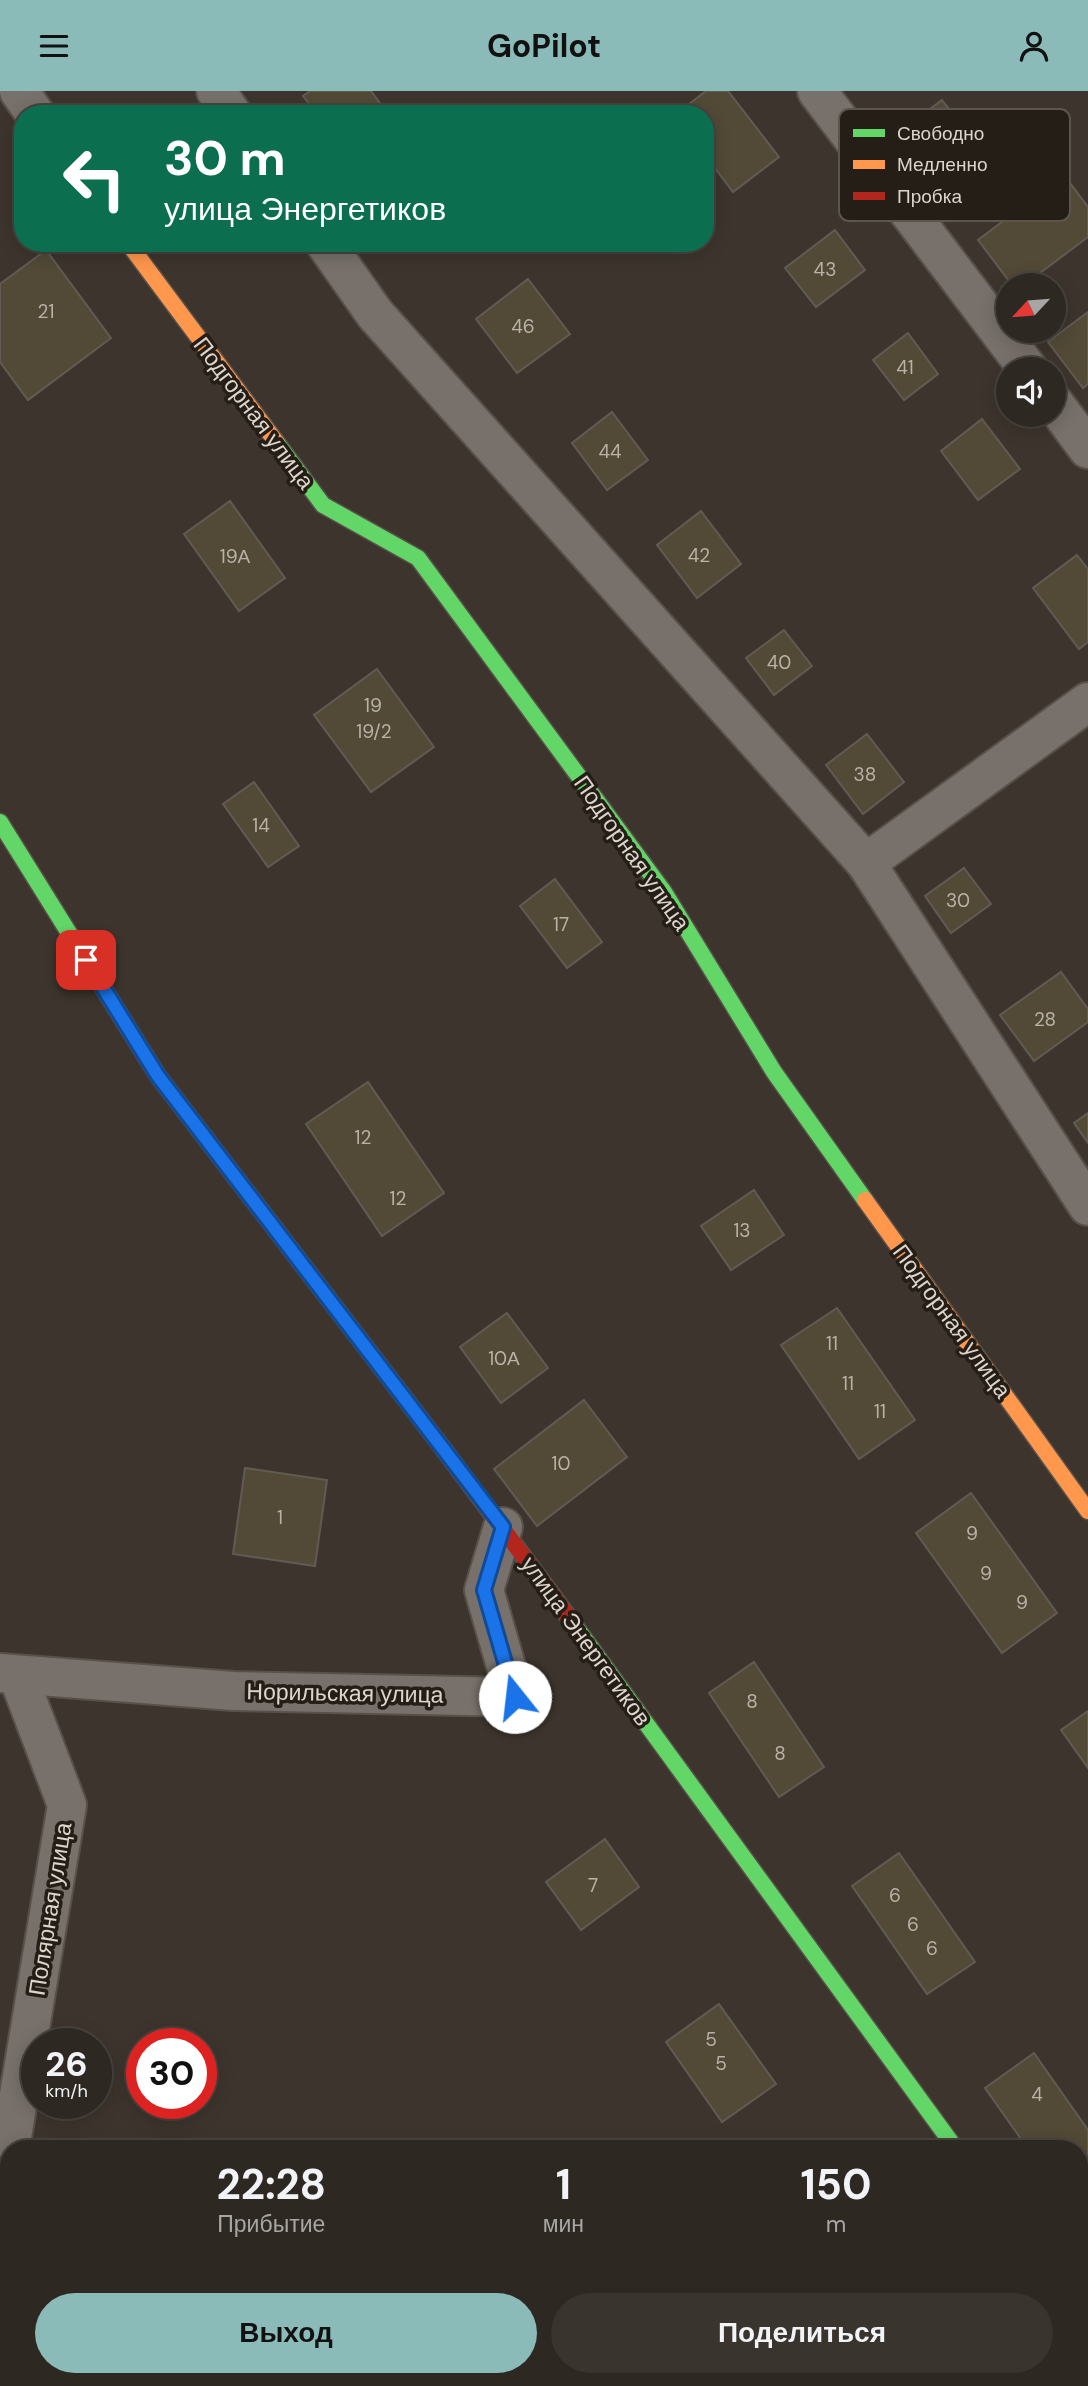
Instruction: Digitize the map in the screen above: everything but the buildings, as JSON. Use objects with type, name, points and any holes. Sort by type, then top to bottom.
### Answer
[{"type":"street","points":[[817,91],[839,120]]},
{"type":"street","points":[[916,221],[1019,357]]},
{"type":"street","name":"Подгорная улица","points":[[135,252],[323,505],[418,558],[664,892],[774,1072],[1088,1510]]},
{"type":"street","points":[[331,252],[375,313],[866,863],[1088,1206]]},
{"type":"street","points":[[1066,419],[1088,449]]},
{"type":"street","points":[[866,863],[1088,702]]},
{"type":"street","name":"улица Энергетиков","points":[[0,822],[158,1076],[503,1527],[949,2140]]},
{"type":"street","name":"Норильская улица","points":[[9,1675],[233,1691],[515,1697],[484,1590],[503,1527]]},
{"type":"street","name":"Полярная улица","points":[[9,1675],[67,1805],[11,2140]]},
{"type":"traffic: fast","points":[[277,443],[323,505],[418,558],[664,892],[774,1072],[865,1200]]},
{"type":"traffic: fast","points":[[0,822],[158,1076],[442,1447]]},
{"type":"traffic: fast","points":[[570,1619],[949,2140]]},
{"type":"traffic: slow","points":[[135,252],[277,443]]},
{"type":"traffic: slow","points":[[865,1200],[1088,1511]]},
{"type":"traffic: jam","points":[[442,1447],[570,1619]]},
{"type":"route","points":[[86,960],[158,1076],[503,1527],[484,1590],[515,1697]]}]
